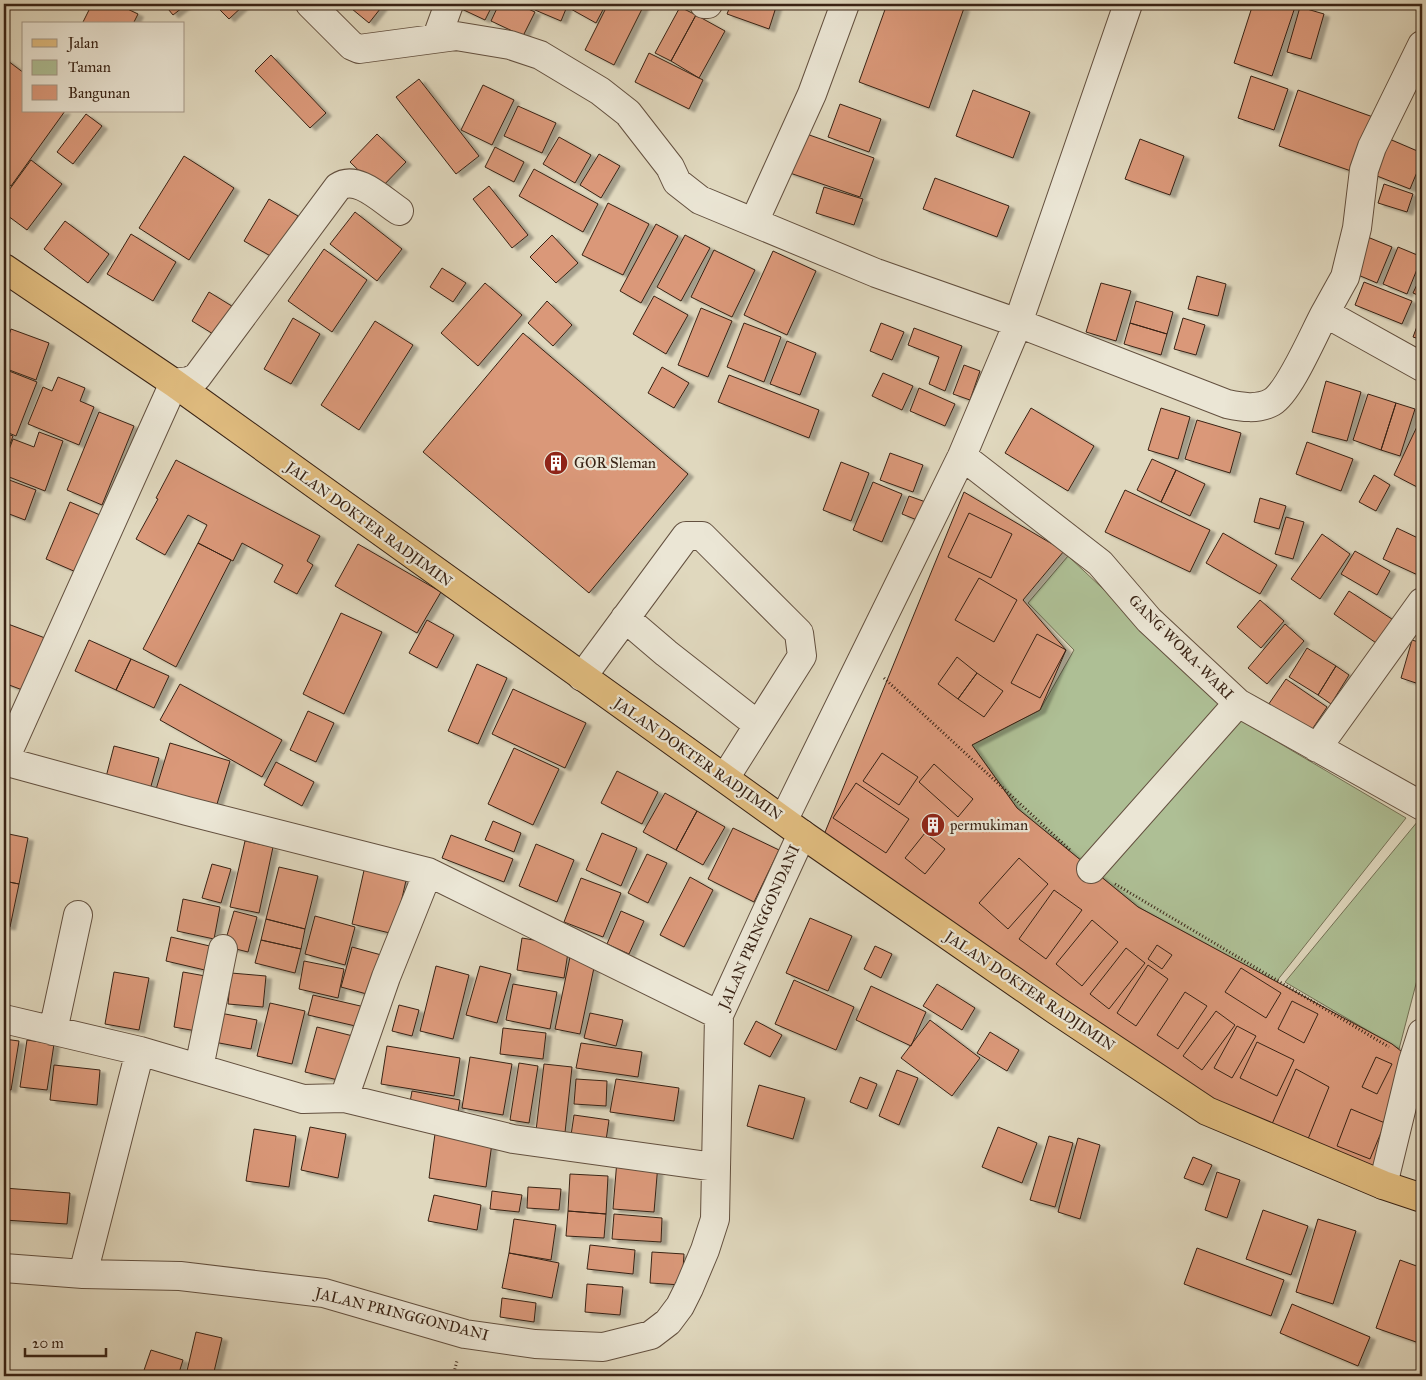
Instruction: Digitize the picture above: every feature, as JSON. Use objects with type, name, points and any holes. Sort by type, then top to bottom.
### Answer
[{"type":"main road","name":"JALAN DOKTER RADJIMIN","points":[[4,268],[174,383],[582,677],[1057,1011],[1207,1111],[1383,1185],[1422,1198]]},
{"type":"street","points":[[310,4],[352,46],[359,49],[456,36],[479,38],[540,55],[600,91],[628,113],[670,167],[677,182],[700,200],[876,273],[1018,323],[1227,404],[1249,408],[1272,402],[1283,392],[1345,277],[1357,228],[1364,170],[1369,154],[1422,44]]},
{"type":"street","points":[[436,38],[449,4]]},
{"type":"street","points":[[754,222],[812,94],[845,4]]},
{"type":"street","name":"JALAN PRINGGONDANI","points":[[4,1268],[83,1274],[180,1276],[324,1292],[465,1334],[534,1344],[603,1347],[651,1335],[668,1322],[680,1306],[705,1250],[715,1219],[719,1015],[793,826],[863,659],[962,456],[1018,323],[1128,4]]},
{"type":"street","points":[[399,211],[355,182],[345,182],[338,187],[197,376],[189,381],[174,383],[4,761],[187,811],[428,872],[719,1015]]},
{"type":"street","points":[[1325,312],[1422,367]]},
{"type":"street","name":"GANG WORA-WARI","points":[[962,456],[1100,563],[1149,620],[1238,704],[1422,806]]},
{"type":"street","points":[[582,677],[686,536],[702,536],[800,633],[802,656],[725,778]]},
{"type":"street","points":[[1318,748],[1422,602]]},
{"type":"street","points":[[625,618],[666,653],[758,725]]},
{"type":"street","points":[[1092,869],[1238,704]]},
{"type":"street","points":[[344,1098],[386,977],[428,872]]},
{"type":"street","points":[[53,1030],[78,915]]},
{"type":"street","points":[[199,1068],[223,949]]},
{"type":"street","points":[[4,1019],[140,1051],[303,1099],[344,1098],[512,1139],[715,1167]]},
{"type":"street","points":[[1383,1185],[1413,1062],[1422,1033]]},
{"type":"street","points":[[83,1274],[140,1051]]},
{"type":"path","points":[[863,659],[1092,869],[1413,1062]]},
{"type":"green space","points":[[1068,556],[1247,724],[1406,818],[1276,982],[1138,907],[1017,808],[972,745],[1040,710],[1074,650],[1028,603]]},
{"type":"green space","points":[[1418,821],[1422,824],[1422,961],[1399,1049],[1285,982]]},
{"type":"building","points":[[92,4],[117,4],[138,14],[134,22],[83,22]]},
{"type":"building","points":[[164,4],[187,4],[173,15]]},
{"type":"building","points":[[214,4],[245,4],[229,19]]},
{"type":"building","points":[[346,4],[384,4],[369,23]]},
{"type":"building","points":[[451,4],[493,4],[485,20]]},
{"type":"building","points":[[499,4],[517,4],[535,12],[523,36],[491,21]]},
{"type":"building","points":[[538,4],[568,4],[561,21],[535,10]]},
{"type":"building","points":[[571,4],[606,4],[596,23],[569,8]]},
{"type":"building","points":[[608,4],[644,5],[614,65],[585,50]]},
{"type":"building","points":[[731,4],[777,4],[769,29],[727,14]]},
{"type":"building","points":[[887,4],[952,4],[964,8],[929,108],[859,82]]},
{"type":"building","points":[[1253,4],[1296,4],[1272,76],[1234,63]]},
{"type":"building","points":[[680,7],[696,15],[671,61],[655,53]]},
{"type":"building","points":[[1300,7],[1324,14],[1311,59],[1287,52]]},
{"type":"building","points":[[696,15],[725,31],[699,78],[671,61]]},
{"type":"building","points":[[649,53],[703,80],[689,109],[635,82]]},
{"type":"building","points":[[271,55],[326,113],[310,128],[255,71]]},
{"type":"building","points":[[4,58],[22,72],[22,112],[64,112],[11,186],[4,180]]},
{"type":"building","points":[[1251,76],[1288,89],[1274,130],[1238,118]]},
{"type":"building","points":[[419,79],[479,156],[456,174],[396,97]]},
{"type":"building","points":[[483,85],[514,100],[492,145],[461,130]]},
{"type":"building","points":[[973,90],[1030,112],[1013,158],[956,136]]},
{"type":"building","points":[[1298,90],[1373,117],[1354,172],[1279,146]]},
{"type":"building","points":[[840,104],[881,119],[869,152],[828,137]]},
{"type":"building","points":[[518,106],[556,123],[542,153],[504,136]]},
{"type":"building","points":[[86,114],[102,126],[73,164],[57,152]]},
{"type":"building","points":[[801,132],[874,158],[860,197],[787,172]]},
{"type":"building","points":[[377,134],[406,162],[379,190],[350,162]]},
{"type":"building","points":[[559,137],[591,155],[575,183],[543,164]]},
{"type":"building","points":[[1387,138],[1422,153],[1422,160],[1410,189],[1372,174]]},
{"type":"building","points":[[1140,139],[1184,156],[1170,195],[1125,179]]},
{"type":"building","points":[[495,147],[524,162],[514,182],[485,167]]},
{"type":"building","points":[[599,154],[620,166],[601,198],[580,185]]},
{"type":"building","points":[[184,156],[234,188],[189,260],[139,228]]},
{"type":"building","points":[[31,160],[62,184],[27,230],[4,213],[4,197]]},
{"type":"building","points":[[534,169],[598,204],[583,232],[519,196]]},
{"type":"building","points":[[935,178],[1009,206],[997,237],[923,209]]},
{"type":"building","points":[[1384,184],[1413,194],[1407,212],[1378,203]]},
{"type":"building","points":[[489,186],[528,235],[512,248],[473,199]]},
{"type":"building","points":[[824,187],[863,199],[854,225],[816,213]]},
{"type":"building","points":[[269,199],[298,216],[274,258],[244,241]]},
{"type":"building","points":[[608,203],[649,224],[623,275],[582,255]]},
{"type":"building","points":[[355,212],[402,249],[377,281],[330,244]]},
{"type":"building","points":[[65,221],[109,254],[88,283],[44,249]]},
{"type":"building","points":[[656,224],[678,236],[641,303],[620,291]]},
{"type":"building","points":[[131,234],[176,262],[153,301],[107,274]]},
{"type":"building","points":[[552,235],[578,263],[556,283],[530,257]]},
{"type":"building","points":[[685,235],[710,248],[681,301],[657,287]]},
{"type":"building","points":[[1365,236],[1392,247],[1377,283],[1351,272]]},
{"type":"building","points":[[1398,247],[1422,257],[1407,294],[1383,284]]},
{"type":"building","points":[[324,249],[367,280],[332,332],[288,301]]},
{"type":"building","points":[[714,250],[755,270],[732,317],[691,297]]},
{"type":"building","points":[[773,251],[816,271],[787,335],[744,315]]},
{"type":"building","points":[[442,268],[466,283],[453,302],[430,287]]},
{"type":"building","points":[[1422,274],[1422,297],[1413,293]]},
{"type":"building","points":[[1197,276],[1226,284],[1218,316],[1188,309]]},
{"type":"building","points":[[1364,282],[1412,301],[1402,324],[1355,305]]},
{"type":"building","points":[[485,283],[522,315],[478,366],[441,333]]},
{"type":"building","points":[[1101,283],[1131,291],[1116,341],[1086,332]]},
{"type":"building","points":[[209,292],[235,308],[218,337],[192,321]]},
{"type":"building","points":[[654,296],[688,315],[666,354],[633,334]]},
{"type":"building","points":[[547,301],[572,325],[553,346],[528,323]]},
{"type":"building","points":[[1136,301],[1173,312],[1167,334],[1130,323]]},
{"type":"building","points":[[701,308],[732,321],[708,377],[678,365]]},
{"type":"building","points":[[1422,313],[1422,340],[1413,337]]},
{"type":"building","points":[[293,318],[320,334],[291,384],[264,369]]},
{"type":"building","points":[[1183,318],[1205,325],[1196,355],[1174,349]]},
{"type":"building","points":[[375,321],[413,345],[359,430],[321,405]]},
{"type":"building","points":[[744,323],[781,337],[764,382],[727,367]]},
{"type":"building","points":[[881,323],[904,332],[892,360],[870,351]]},
{"type":"building","points":[[1130,323],[1167,334],[1161,355],[1124,344]]},
{"type":"building","points":[[914,328],[962,346],[945,391],[929,384],[939,357],[908,345]]},
{"type":"building","points":[[11,329],[49,343],[36,380],[4,368],[4,350]]},
{"type":"building","name":"GOR Sleman","points":[[523,333],[688,474],[589,593],[423,452]]},
{"type":"building","points":[[787,341],[816,353],[800,395],[770,384]]},
{"type":"building","points":[[964,365],[980,371],[970,400],[953,394]]},
{"type":"building","points":[[662,367],[689,383],[674,408],[648,393]]},
{"type":"building","points":[[4,369],[37,382],[16,436],[4,431]]},
{"type":"building","points":[[883,373],[913,386],[902,410],[872,396]]},
{"type":"building","points":[[729,375],[819,410],[809,438],[718,402]]},
{"type":"building","points":[[58,377],[85,388],[80,401],[94,407],[79,445],[28,424],[43,387],[52,391]]},
{"type":"building","points":[[1326,381],[1361,392],[1347,441],[1312,432]]},
{"type":"building","points":[[919,388],[955,404],[945,426],[910,411]]},
{"type":"building","points":[[1368,394],[1396,403],[1381,450],[1353,440]]},
{"type":"building","points":[[1396,403],[1415,409],[1400,456],[1381,450]]},
{"type":"building","points":[[1031,408],[1094,446],[1068,491],[1005,453]]},
{"type":"building","points":[[1161,408],[1190,417],[1178,459],[1148,450]]},
{"type":"building","points":[[99,412],[134,426],[102,505],[67,490]]},
{"type":"building","points":[[1422,416],[1422,482],[1419,488],[1394,475]]},
{"type":"building","points":[[1197,420],[1241,433],[1230,473],[1185,459]]},
{"type":"building","points":[[39,432],[63,441],[45,491],[4,475],[4,463],[13,439],[34,447]]},
{"type":"building","points":[[4,433],[13,436],[4,460]]},
{"type":"building","points":[[1307,442],[1353,459],[1341,491],[1296,474]]},
{"type":"building","points":[[890,453],[923,465],[913,492],[880,480]]},
{"type":"building","points":[[1152,459],[1176,470],[1161,502],[1137,490]]},
{"type":"building","points":[[176,460],[320,536],[307,561],[313,565],[297,594],[274,582],[283,565],[242,543],[233,561],[198,543],[207,525],[188,515],[165,555],[136,539],[158,499],[156,498]]},
{"type":"building","points":[[841,462],[869,473],[851,521],[823,510]]},
{"type":"building","points":[[1176,470],[1205,484],[1190,516],[1161,502]]},
{"type":"building","points":[[1374,475],[1390,485],[1376,511],[1359,502]]},
{"type":"building","points":[[4,478],[36,490],[25,520],[4,512]]},
{"type":"building","points":[[873,482],[902,494],[882,542],[853,530]]},
{"type":"building","points":[[1125,490],[1210,530],[1190,572],[1105,532]]},
{"type":"building","name":"permukiman","points":[[964,492],[1064,551],[1023,600],[1066,650],[1040,710],[972,745],[1017,808],[1138,907],[1392,1044],[1406,1055],[1376,1172],[1220,1104],[821,842]]},
{"type":"building","points":[[909,496],[934,505],[927,524],[902,514]]},
{"type":"building","points":[[1260,498],[1286,506],[1279,529],[1254,522]]},
{"type":"building","points":[[70,502],[100,515],[76,572],[46,559]]},
{"type":"building","points":[[969,513],[1012,534],[991,578],[948,557]]},
{"type":"building","points":[[1286,517],[1304,522],[1293,559],[1275,554]]},
{"type":"building","points":[[1397,528],[1422,540],[1422,572],[1420,576],[1383,559]]},
{"type":"building","points":[[1223,533],[1277,565],[1260,594],[1206,563]]},
{"type":"building","points":[[1322,534],[1350,554],[1320,599],[1291,579]]},
{"type":"building","points":[[198,543],[231,560],[176,667],[143,649]]},
{"type":"building","points":[[358,544],[441,592],[417,633],[335,586]]},
{"type":"building","points":[[1355,551],[1390,571],[1377,595],[1341,574]]},
{"type":"building","points":[[979,578],[1017,600],[994,642],[955,620]]},
{"type":"building","points":[[1349,591],[1398,623],[1382,647],[1334,614]]},
{"type":"building","points":[[1260,600],[1284,621],[1261,648],[1237,627]]},
{"type":"building","points":[[341,613],[382,632],[344,714],[303,694]]},
{"type":"building","points":[[427,620],[454,635],[437,668],[409,653]]},
{"type":"building","points":[[8,624],[45,638],[25,691],[4,683],[4,635]]},
{"type":"building","points":[[1285,624],[1304,641],[1267,684],[1248,668]]},
{"type":"building","points":[[1037,634],[1066,650],[1040,698],[1011,683]]},
{"type":"building","points":[[89,640],[131,659],[116,690],[75,671]]},
{"type":"building","points":[[1412,640],[1422,643],[1422,685],[1401,678]]},
{"type":"building","points":[[1307,648],[1336,666],[1318,695],[1289,677]]},
{"type":"building","points":[[957,657],[977,673],[958,699],[938,684]]},
{"type":"building","points":[[131,659],[169,676],[154,708],[116,690]]},
{"type":"building","points":[[477,664],[507,678],[478,744],[448,731]]},
{"type":"building","points":[[1336,666],[1349,675],[1331,704],[1318,695]]},
{"type":"building","points":[[977,673],[1003,691],[984,717],[958,699]]},
{"type":"building","points":[[1286,679],[1327,707],[1307,737],[1266,708]]},
{"type":"building","points":[[180,684],[282,740],[262,777],[160,720]]},
{"type":"building","points":[[513,689],[586,723],[565,768],[492,734]]},
{"type":"building","points":[[308,711],[334,723],[316,762],[290,750]]},
{"type":"building","points":[[170,743],[230,761],[214,814],[154,796]]},
{"type":"building","points":[[114,746],[159,758],[149,793],[105,781]]},
{"type":"building","points":[[514,748],[559,769],[533,825],[488,804]]},
{"type":"building","points":[[882,753],[918,777],[899,805],[863,781]]},
{"type":"building","points":[[276,762],[314,782],[302,806],[264,785]]},
{"type":"building","points":[[934,764],[973,799],[958,817],[919,782]]},
{"type":"building","points":[[617,771],[658,792],[642,824],[601,803]]},
{"type":"building","points":[[856,783],[909,819],[886,853],[833,818]]},
{"type":"building","points":[[665,793],[697,811],[676,850],[643,832]]},
{"type":"building","points":[[697,811],[725,827],[703,865],[676,850]]},
{"type":"building","points":[[493,821],[521,833],[514,852],[485,840]]},
{"type":"building","points":[[733,828],[779,850],[754,902],[708,879]]},
{"type":"building","points":[[4,833],[28,838],[19,884],[4,881]]},
{"type":"building","points":[[602,833],[637,848],[621,886],[586,870]]},
{"type":"building","points":[[925,833],[945,849],[925,874],[905,858]]},
{"type":"building","points":[[451,835],[513,859],[504,882],[442,858]]},
{"type":"building","points":[[245,841],[273,847],[259,913],[230,907]]},
{"type":"building","points":[[536,844],[574,860],[557,902],[519,886]]},
{"type":"building","points":[[647,854],[667,863],[648,903],[628,893]]},
{"type":"building","points":[[1019,858],[1048,884],[1008,929],[979,903]]},
{"type":"building","points":[[212,864],[231,869],[221,903],[202,898]]},
{"type":"building","points":[[365,866],[407,876],[394,934],[352,924]]},
{"type":"building","points":[[279,867],[318,876],[305,929],[266,919]]},
{"type":"building","points":[[690,877],[713,890],[684,947],[660,935]]},
{"type":"building","points":[[581,878],[621,893],[603,937],[564,922]]},
{"type":"building","points":[[4,881],[19,884],[10,927],[4,926]]},
{"type":"building","points":[[1054,890],[1082,910],[1046,959],[1019,939]]},
{"type":"building","points":[[183,899],[220,907],[214,939],[177,931]]},
{"type":"building","points":[[234,911],[257,917],[248,952],[224,946]]},
{"type":"building","points":[[621,911],[644,921],[629,954],[607,944]]},
{"type":"building","points":[[315,916],[355,927],[345,965],[305,954]]},
{"type":"building","points":[[810,918],[852,936],[828,991],[786,973]]},
{"type":"building","points":[[266,919],[305,929],[301,949],[261,940]]},
{"type":"building","points":[[1092,920],[1118,942],[1082,986],[1056,964]]},
{"type":"building","points":[[171,937],[214,947],[209,971],[166,961]]},
{"type":"building","points":[[522,938],[569,946],[564,978],[517,970]]},
{"type":"building","points":[[261,940],[301,949],[295,973],[255,963]]},
{"type":"building","points":[[1157,945],[1172,955],[1162,969],[1148,959]]},
{"type":"building","points":[[875,946],[892,954],[881,978],[864,969]]},
{"type":"building","points":[[352,947],[385,956],[374,996],[341,987]]},
{"type":"building","points":[[1126,948],[1145,963],[1109,1009],[1090,994]]},
{"type":"building","points":[[570,957],[595,963],[580,1034],[555,1029]]},
{"type":"building","points":[[304,961],[344,969],[338,998],[299,989]]},
{"type":"building","points":[[1148,965],[1168,979],[1136,1026],[1117,1013]]},
{"type":"building","points":[[436,966],[469,975],[453,1039],[420,1031]]},
{"type":"building","points":[[480,966],[511,974],[497,1023],[466,1015]]},
{"type":"building","points":[[1241,968],[1281,993],[1266,1018],[1225,992]]},
{"type":"building","points":[[114,972],[149,978],[139,1030],[105,1024]]},
{"type":"building","points":[[183,972],[211,977],[202,1032],[174,1027]]},
{"type":"building","points":[[231,973],[266,976],[263,1007],[228,1004]]},
{"type":"building","points":[[794,980],[854,1007],[836,1050],[775,1024]]},
{"type":"building","points":[[513,984],[557,992],[550,1029],[506,1020]]},
{"type":"building","points":[[937,984],[975,1008],[962,1030],[923,1006]]},
{"type":"building","points":[[871,986],[926,1012],[911,1046],[856,1020]]},
{"type":"building","points":[[1185,992],[1207,1006],[1178,1049],[1157,1035]]},
{"type":"building","points":[[313,995],[369,1008],[364,1028],[308,1015]]},
{"type":"building","points":[[1292,1001],[1318,1014],[1304,1043],[1278,1029]]},
{"type":"building","points":[[270,1003],[305,1011],[292,1064],[257,1056]]},
{"type":"building","points":[[399,1005],[419,1010],[412,1036],[392,1031]]},
{"type":"building","points":[[1216,1011],[1235,1025],[1202,1070],[1183,1056]]},
{"type":"building","points":[[220,1013],[257,1020],[251,1049],[214,1042]]},
{"type":"building","points":[[590,1013],[623,1020],[616,1046],[584,1038]]},
{"type":"building","points":[[930,1020],[980,1058],[952,1096],[901,1058]]},
{"type":"building","points":[[756,1021],[782,1035],[770,1057],[744,1044]]},
{"type":"building","points":[[1237,1026],[1256,1036],[1232,1078],[1214,1068]]},
{"type":"building","points":[[317,1027],[353,1036],[342,1081],[305,1072]]},
{"type":"building","points":[[503,1028],[546,1033],[543,1059],[500,1054]]},
{"type":"building","points":[[990,1032],[1019,1050],[1007,1071],[977,1053]]},
{"type":"building","points":[[4,1039],[19,1041],[11,1090],[4,1088]]},
{"type":"building","points":[[27,1040],[54,1044],[47,1090],[20,1087]]},
{"type":"building","points":[[1257,1042],[1294,1060],[1277,1096],[1240,1078]]},
{"type":"building","points":[[581,1043],[642,1052],[638,1077],[576,1068]]},
{"type":"building","points":[[387,1046],[460,1058],[454,1096],[381,1084]]},
{"type":"building","points":[[470,1057],[512,1064],[503,1115],[462,1108]]},
{"type":"building","points":[[1376,1057],[1392,1064],[1377,1094],[1362,1087]]},
{"type":"building","points":[[519,1063],[538,1066],[529,1123],[510,1120]]},
{"type":"building","points":[[544,1064],[572,1067],[564,1142],[535,1139]]},
{"type":"building","points":[[54,1065],[100,1070],[97,1105],[50,1100]]},
{"type":"building","points":[[1296,1069],[1329,1087],[1308,1139],[1272,1124]]},
{"type":"building","points":[[897,1070],[918,1078],[899,1125],[879,1116]]},
{"type":"building","points":[[860,1077],[877,1084],[867,1109],[850,1102]]},
{"type":"building","points":[[576,1079],[607,1081],[606,1106],[574,1104]]},
{"type":"building","points":[[616,1079],[679,1088],[674,1121],[610,1112]]},
{"type":"building","points":[[759,1085],[805,1098],[793,1139],[747,1126]]},
{"type":"building","points":[[412,1091],[460,1100],[456,1123],[408,1113]]},
{"type":"building","points":[[1351,1109],[1385,1123],[1370,1159],[1337,1146]]},
{"type":"building","points":[[574,1115],[609,1120],[605,1147],[570,1142]]},
{"type":"building","points":[[310,1127],[346,1134],[338,1178],[301,1170]]},
{"type":"building","points":[[998,1127],[1037,1143],[1022,1183],[982,1167]]},
{"type":"building","points":[[254,1129],[296,1136],[289,1187],[246,1181]]},
{"type":"building","points":[[435,1134],[492,1143],[486,1187],[429,1178]]},
{"type":"building","points":[[1049,1136],[1073,1143],[1055,1207],[1030,1200]]},
{"type":"building","points":[[1078,1138],[1100,1145],[1080,1219],[1058,1212]]},
{"type":"building","points":[[1193,1157],[1212,1165],[1203,1185],[1184,1178]]},
{"type":"building","points":[[617,1160],[658,1164],[654,1212],[613,1209]]},
{"type":"building","points":[[1217,1172],[1240,1180],[1227,1218],[1205,1210]]},
{"type":"building","points":[[570,1174],[608,1176],[606,1214],[568,1211]]},
{"type":"building","points":[[528,1187],[561,1189],[559,1210],[527,1208]]},
{"type":"building","points":[[4,1188],[70,1193],[67,1224],[4,1220]]},
{"type":"building","points":[[492,1191],[522,1195],[519,1212],[490,1209]]},
{"type":"building","points":[[434,1195],[481,1205],[477,1230],[428,1221]]},
{"type":"building","points":[[1263,1210],[1308,1226],[1291,1275],[1246,1259]]},
{"type":"building","points":[[568,1211],[606,1214],[604,1238],[566,1236]]},
{"type":"building","points":[[614,1214],[662,1218],[661,1242],[612,1239]]},
{"type":"building","points":[[514,1219],[556,1225],[551,1260],[509,1253]]},
{"type":"building","points":[[1318,1219],[1356,1231],[1333,1304],[1296,1292]]},
{"type":"building","points":[[590,1245],[635,1250],[633,1274],[587,1269]]},
{"type":"building","points":[[1197,1248],[1284,1280],[1271,1316],[1184,1284]]},
{"type":"building","points":[[652,1252],[684,1254],[682,1285],[650,1283]]},
{"type":"building","points":[[509,1253],[559,1263],[552,1298],[502,1288]]},
{"type":"building","points":[[1400,1260],[1422,1268],[1422,1334],[1419,1343],[1376,1328]]},
{"type":"building","points":[[587,1284],[623,1287],[620,1315],[585,1312]]},
{"type":"building","points":[[502,1298],[536,1303],[534,1322],[500,1317]]},
{"type":"building","points":[[1292,1304],[1370,1337],[1358,1366],[1280,1333]]},
{"type":"building","points":[[196,1332],[222,1338],[213,1376],[187,1371]]},
{"type":"building","points":[[151,1350],[183,1360],[178,1376],[142,1376]]},
{"type":"place","name":"GOR Sleman","points":[[556,463]]},
{"type":"place","name":"permukiman","points":[[933,825]]}]
